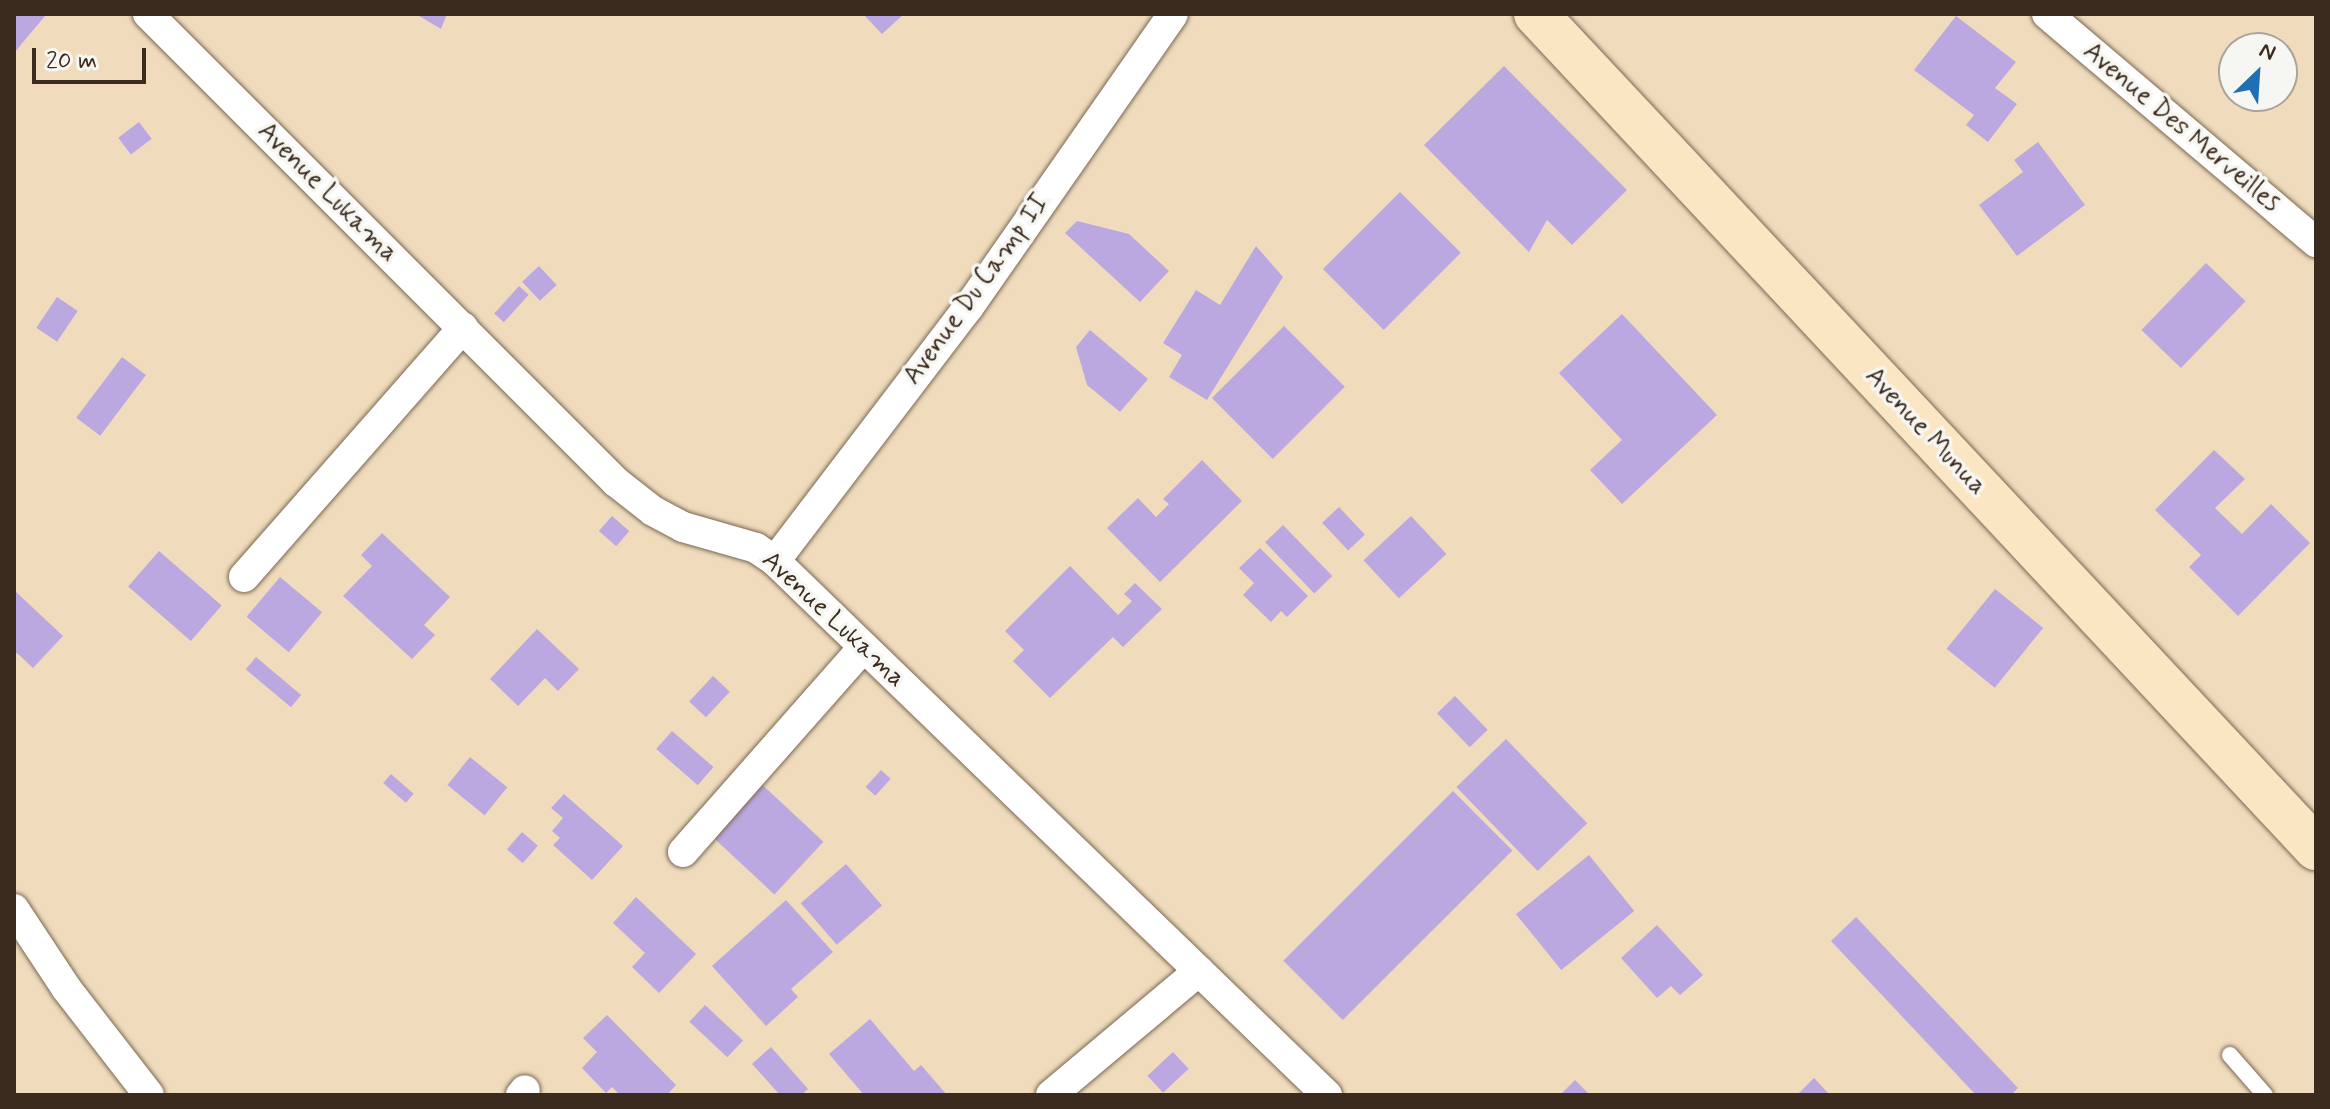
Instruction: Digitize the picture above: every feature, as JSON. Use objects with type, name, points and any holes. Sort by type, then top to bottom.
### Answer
[{"type":"main road","name":"Avenue Munua","points":[[1536,14],[2316,848]]},
{"type":"street","name":"Avenue Lukama","points":[[148,14],[616,482],[653,511],[683,527],[756,548],[775,561],[1327,1095]]},
{"type":"street","name":"Avenue Du Camp II","points":[[775,561],[968,308],[1173,14]]},
{"type":"street","name":"Avenue Des Merveilles","points":[[2056,17],[2316,242]]},
{"type":"street","points":[[244,577],[463,328]]},
{"type":"street","points":[[683,852],[864,647]]},
{"type":"street","points":[[14,909],[66,988],[149,1095]]},
{"type":"street","points":[[1051,1095],[1199,971]]},
{"type":"lane","points":[[2230,1055],[2265,1095]]},
{"type":"building","points":[[14,14],[45,16],[14,53]]},
{"type":"building","points":[[416,14],[447,14],[441,29]]},
{"type":"building","points":[[863,14],[904,14],[882,34]]},
{"type":"building","points":[[1956,16],[2016,62],[1995,88],[2017,104],[1988,142],[1966,125],[1974,115],[1914,70]]},
{"type":"building","points":[[1504,66],[1627,190],[1572,245],[1547,220],[1529,252],[1424,145]]},
{"type":"building","points":[[139,122],[152,139],[131,154],[118,138]]},
{"type":"building","points":[[2038,142],[2085,205],[2017,256],[1979,205],[2023,172],[2014,160]]},
{"type":"building","points":[[1400,192],[1461,253],[1384,330],[1323,269]]},
{"type":"building","points":[[1077,221],[1129,234],[1169,271],[1140,302],[1065,233]]},
{"type":"building","points":[[1256,246],[1283,277],[1207,400],[1169,377],[1182,355],[1163,343],[1196,290],[1220,305]]},
{"type":"building","points":[[2206,263],[2246,301],[2181,368],[2141,330]]},
{"type":"building","points":[[539,266],[557,285],[540,301],[522,282]]},
{"type":"building","points":[[519,286],[529,295],[504,322],[494,313]]},
{"type":"building","points":[[57,297],[78,311],[57,342],[36,328]]},
{"type":"building","points":[[1622,314],[1717,415],[1622,504],[1590,470],[1622,440],[1559,373]]},
{"type":"building","points":[[1284,326],[1345,387],[1273,459],[1212,398]]},
{"type":"building","points":[[1090,330],[1148,379],[1120,412],[1087,385],[1076,347]]},
{"type":"building","points":[[122,357],[146,375],[100,436],[76,418]]},
{"type":"building","points":[[2214,450],[2245,479],[2215,508],[2242,534],[2271,504],[2310,543],[2238,616],[2189,567],[2201,555],[2155,510]]},
{"type":"building","points":[[1202,460],[1242,501],[1160,582],[1107,528],[1138,498],[1156,517],[1169,504],[1163,499]]},
{"type":"building","points":[[1339,507],[1365,535],[1348,550],[1322,523]]},
{"type":"building","points":[[612,516],[629,531],[616,546],[599,531]]},
{"type":"building","points":[[1411,516],[1446,554],[1399,598],[1363,560]]},
{"type":"building","points":[[1283,525],[1332,576],[1314,593],[1265,542]]},
{"type":"building","points":[[382,533],[450,597],[424,625],[435,635],[412,659],[343,596],[372,566],[361,555]]},
{"type":"building","points":[[1260,548],[1308,596],[1287,617],[1281,611],[1271,622],[1243,595],[1254,583],[1239,568]]},
{"type":"building","points":[[159,551],[222,605],[191,641],[128,586]]},
{"type":"building","points":[[1070,566],[1118,615],[1132,601],[1124,594],[1135,583],[1162,609],[1123,647],[1113,637],[1050,698],[1013,661],[1024,650],[1005,631]]},
{"type":"building","points":[[280,577],[322,612],[289,652],[247,617]]},
{"type":"building","points":[[1995,589],[2043,628],[1995,688],[1947,649]]},
{"type":"building","points":[[14,590],[63,636],[33,668],[17,653],[14,656]]},
{"type":"building","points":[[537,629],[579,669],[558,691],[545,678],[518,706],[490,679]]},
{"type":"building","points":[[256,657],[301,695],[291,707],[246,669]]},
{"type":"building","points":[[713,676],[730,692],[706,717],[689,702]]},
{"type":"building","points":[[1455,696],[1488,730],[1470,747],[1437,713]]},
{"type":"building","points":[[672,731],[714,767],[698,785],[656,749]]},
{"type":"building","points":[[1506,739],[1587,823],[1538,871],[1456,787]]},
{"type":"building","points":[[470,757],[507,787],[485,815],[447,785]]},
{"type":"building","points":[[881,770],[891,779],[875,796],[866,787]]},
{"type":"building","points":[[391,774],[414,794],[406,803],[383,783]]},
{"type":"building","points":[[754,777],[823,842],[774,894],[705,830]]},
{"type":"building","points":[[1453,791],[1512,850],[1343,1020],[1283,961]]},
{"type":"building","points":[[564,794],[623,846],[592,880],[553,845],[560,838],[552,831],[563,818],[551,808]]},
{"type":"building","points":[[522,832],[538,846],[523,863],[507,849]]},
{"type":"building","points":[[1589,855],[1634,911],[1561,970],[1516,914]]},
{"type":"building","points":[[846,864],[882,906],[837,945],[801,903]]},
{"type":"building","points":[[636,897],[696,954],[659,993],[632,967],[645,953],[613,923]]},
{"type":"building","points":[[786,900],[833,952],[791,989],[798,997],[766,1026],[712,966]]},
{"type":"building","points":[[1856,917],[2018,1088],[2011,1095],[1976,1095],[1831,941]]},
{"type":"building","points":[[1657,925],[1703,975],[1680,995],[1671,986],[1657,998],[1621,958]]},
{"type":"building","points":[[705,1005],[743,1040],[727,1057],[689,1022]]},
{"type":"building","points":[[607,1015],[676,1085],[667,1095],[620,1095],[612,1087],[606,1093],[582,1068],[597,1052],[583,1038]]},
{"type":"building","points":[[870,1019],[914,1071],[921,1065],[947,1095],[864,1095],[829,1054]]},
{"type":"building","points":[[771,1047],[808,1089],[801,1095],[780,1095],[752,1064]]},
{"type":"building","points":[[1173,1052],[1189,1069],[1163,1093],[1147,1076]]},
{"type":"building","points":[[1814,1078],[1830,1095],[1797,1095]]},
{"type":"building","points":[[1575,1080],[1590,1095],[1560,1095]]}]
